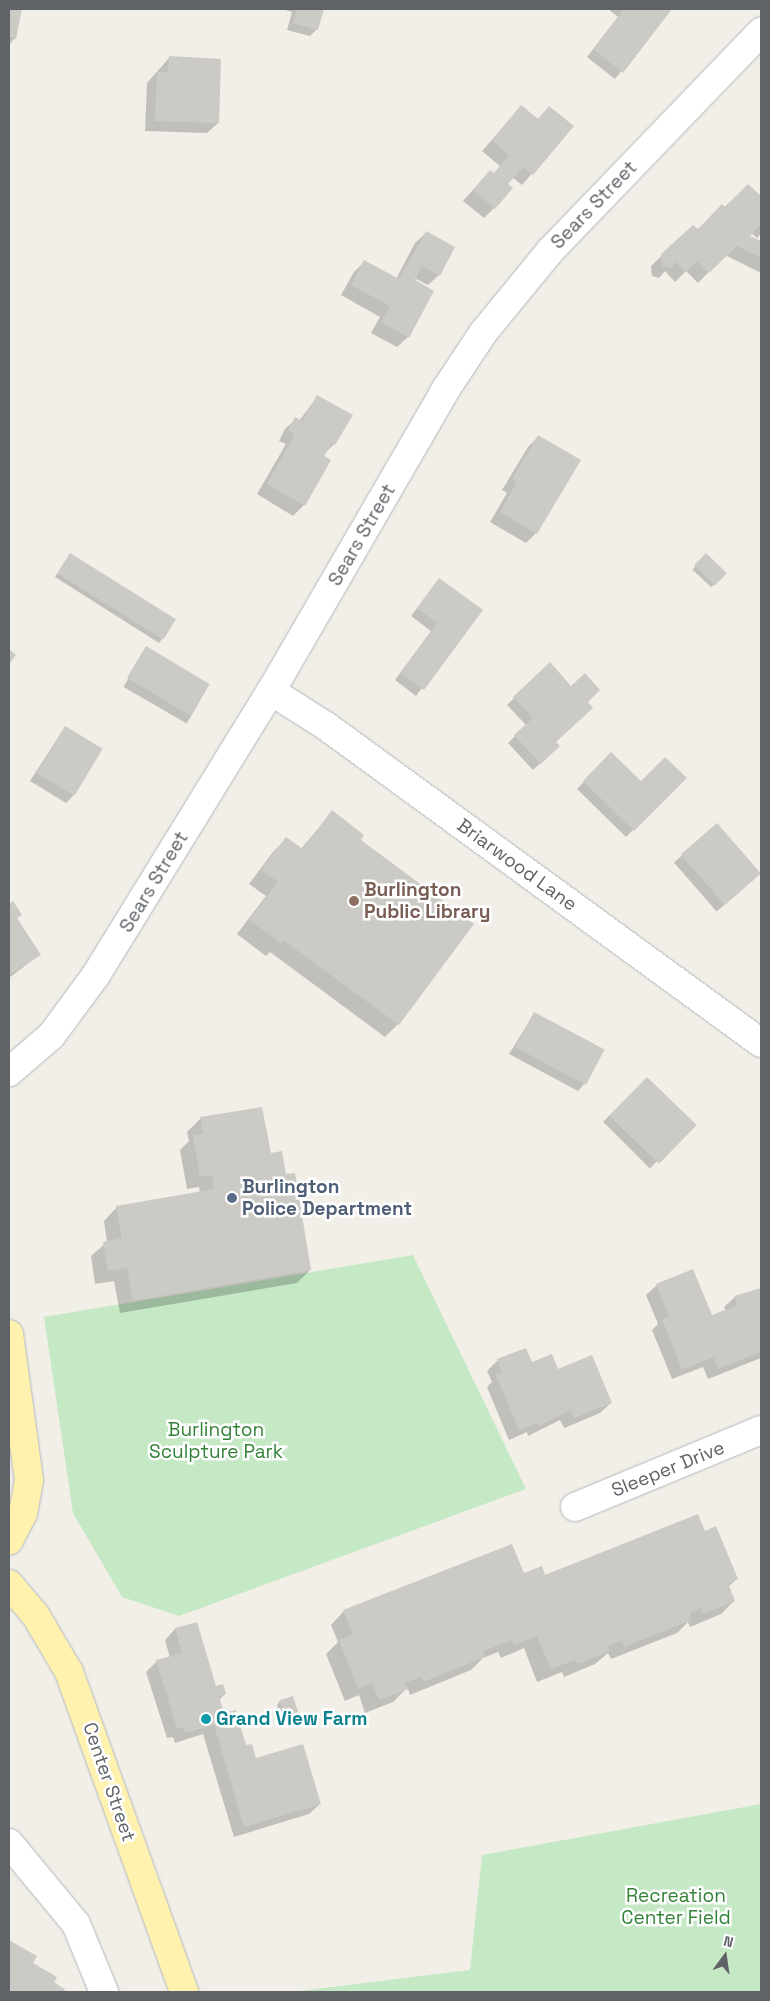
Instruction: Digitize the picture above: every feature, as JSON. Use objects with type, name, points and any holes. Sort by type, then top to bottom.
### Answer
[{"type":"main road","points":[[9,1334],[29,1480],[23,1513],[9,1540]]},
{"type":"main road","name":"Center Street","points":[[9,1584],[36,1616],[68,1672],[184,1992]]},
{"type":"street","name":"Sears Street","points":[[9,1072],[51,1036],[83,995],[271,691],[444,392],[484,333],[551,250],[761,32]]},
{"type":"street","name":"Briarwood Lane","points":[[271,691],[384,768],[761,1043]]},
{"type":"street","name":"Sleeper Drive","points":[[575,1507],[761,1430]]},
{"type":"street","points":[[9,1844],[76,1924],[104,1992]]},
{"type":"green space","name":"Burlington Sculpture Park","points":[[413,1255],[526,1489],[179,1616],[122,1597],[73,1513],[44,1317]]},
{"type":"green space","name":"Recreation Center Field","points":[[761,1804],[761,1992],[291,1992],[470,1970],[482,1855]]},
{"type":"building","points":[[9,9],[22,9],[16,39],[9,37]]},
{"type":"building","points":[[297,9],[324,9],[318,30],[293,23]]},
{"type":"building","points":[[624,9],[672,9],[623,73],[593,49]]},
{"type":"building","points":[[169,56],[221,59],[219,123],[155,121],[157,72],[168,72]]},
{"type":"building","points":[[521,105],[538,119],[549,106],[574,126],[533,175],[523,167],[508,184],[513,188],[495,209],[473,190],[490,170],[494,173],[509,155],[492,140]]},
{"type":"building","points":[[748,184],[761,196],[761,224],[750,236],[761,241],[761,258],[737,246],[709,273],[697,261],[686,272],[676,262],[671,268],[662,266],[661,254],[693,225],[698,229],[722,204],[725,207]]},
{"type":"building","points":[[426,231],[455,247],[440,276],[422,266],[415,280],[434,291],[409,338],[381,322],[390,306],[351,285],[364,260],[399,279]]},
{"type":"building","points":[[317,395],[353,415],[335,445],[332,443],[324,456],[331,460],[305,506],[267,484],[295,434],[288,430],[295,417],[302,421]]},
{"type":"building","points":[[538,435],[581,460],[537,534],[500,512],[517,482],[512,479]]},
{"type":"building","points":[[70,553],[176,619],[163,640],[57,573]]},
{"type":"building","points":[[706,553],[727,573],[715,585],[694,565]]},
{"type":"building","points":[[439,578],[483,610],[424,690],[401,673],[437,623],[417,608]]},
{"type":"building","points":[[146,646],[209,684],[190,716],[127,678]]},
{"type":"building","points":[[9,649],[16,655],[9,664]]},
{"type":"building","points":[[550,662],[571,686],[585,673],[600,690],[588,702],[593,708],[556,742],[560,746],[541,764],[514,735],[533,718],[513,697]]},
{"type":"building","points":[[65,726],[103,749],[74,796],[37,773]]},
{"type":"building","points":[[611,752],[641,781],[665,757],[687,778],[634,831],[583,781]]},
{"type":"building","name":"Burlington Public Library","points":[[332,810],[364,835],[361,840],[474,924],[399,1025],[283,940],[281,943],[249,920],[278,882],[261,870],[286,837],[303,849]]},
{"type":"building","points":[[717,823],[761,874],[725,905],[681,854]]},
{"type":"building","points":[[13,901],[22,915],[17,918],[41,955],[9,975],[9,904]]},
{"type":"building","points":[[534,1012],[605,1050],[586,1085],[515,1047]]},
{"type":"building","points":[[647,1077],[697,1125],[659,1164],[609,1116]]},
{"type":"building","name":"Burlington Police Department","points":[[262,1107],[271,1153],[282,1151],[286,1174],[295,1173],[311,1270],[133,1301],[127,1268],[108,1271],[103,1242],[122,1238],[116,1206],[214,1189],[212,1175],[200,1177],[193,1135],[203,1134],[200,1117]]},
{"type":"building","points":[[693,1269],[712,1315],[738,1305],[734,1296],[761,1288],[761,1352],[718,1369],[714,1357],[682,1370],[662,1319],[669,1316],[656,1284]]},
{"type":"building","points":[[526,1348],[532,1362],[552,1354],[558,1369],[592,1355],[612,1403],[574,1418],[570,1410],[539,1426],[537,1423],[519,1430],[496,1375],[502,1373],[497,1359]]},
{"type":"building","points":[[698,1514],[705,1531],[716,1526],[738,1579],[728,1583],[735,1601],[703,1614],[701,1608],[689,1613],[692,1620],[624,1647],[622,1640],[608,1646],[610,1651],[578,1664],[575,1660],[551,1669],[537,1636],[514,1645],[512,1640],[483,1651],[485,1657],[423,1682],[421,1677],[405,1683],[408,1689],[379,1700],[372,1683],[358,1689],[339,1640],[353,1634],[343,1610],[512,1544],[524,1573],[542,1566],[545,1575]]},
{"type":"building","name":"Grand View Farm","points":[[197,1622],[216,1686],[223,1684],[226,1694],[219,1696],[224,1713],[236,1710],[246,1745],[252,1744],[256,1758],[303,1744],[321,1804],[244,1827],[214,1725],[185,1733],[183,1727],[177,1729],[156,1660],[182,1653],[175,1628]]},
{"type":"building","points":[[293,1696],[299,1715],[286,1719],[280,1700]]},
{"type":"building","points":[[9,1940],[37,1956],[33,1963],[57,1977],[54,1983],[65,1989],[64,1992],[9,1992]]},
{"type":"place","name":"Burlington Public Library","points":[[354,901]]},
{"type":"place","name":"Burlington Police Department","points":[[232,1198]]},
{"type":"place","name":"Grand View Farm","points":[[206,1719]]}]
